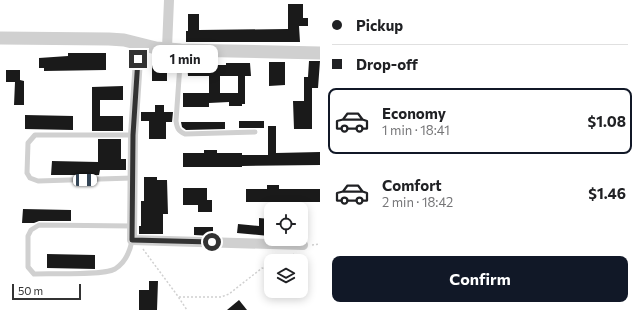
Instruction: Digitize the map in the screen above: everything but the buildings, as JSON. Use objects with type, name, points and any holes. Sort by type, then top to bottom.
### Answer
[{"type":"street","points":[[167,48],[169,0]]},
{"type":"street","points":[[0,38],[109,38],[156,48],[181,50],[320,53]]},
{"type":"street","points":[[139,44],[133,135],[132,226],[134,240],[264,244]]},
{"type":"lane","points":[[181,50],[176,121],[177,129],[185,134],[255,132]]},
{"type":"lane","points":[[132,178],[38,181],[30,178],[27,173],[28,143],[35,136],[133,135]]},
{"type":"lane","points":[[132,226],[39,225],[31,230],[28,236],[28,267],[34,274],[110,271],[119,266],[126,258],[134,240]]},
{"type":"path","points":[[134,240],[179,297],[187,310]]},
{"type":"path","points":[[179,297],[221,297],[229,294],[262,268],[264,268]]},
{"type":"route","points":[[138,59],[133,135],[132,240],[212,242]]}]
